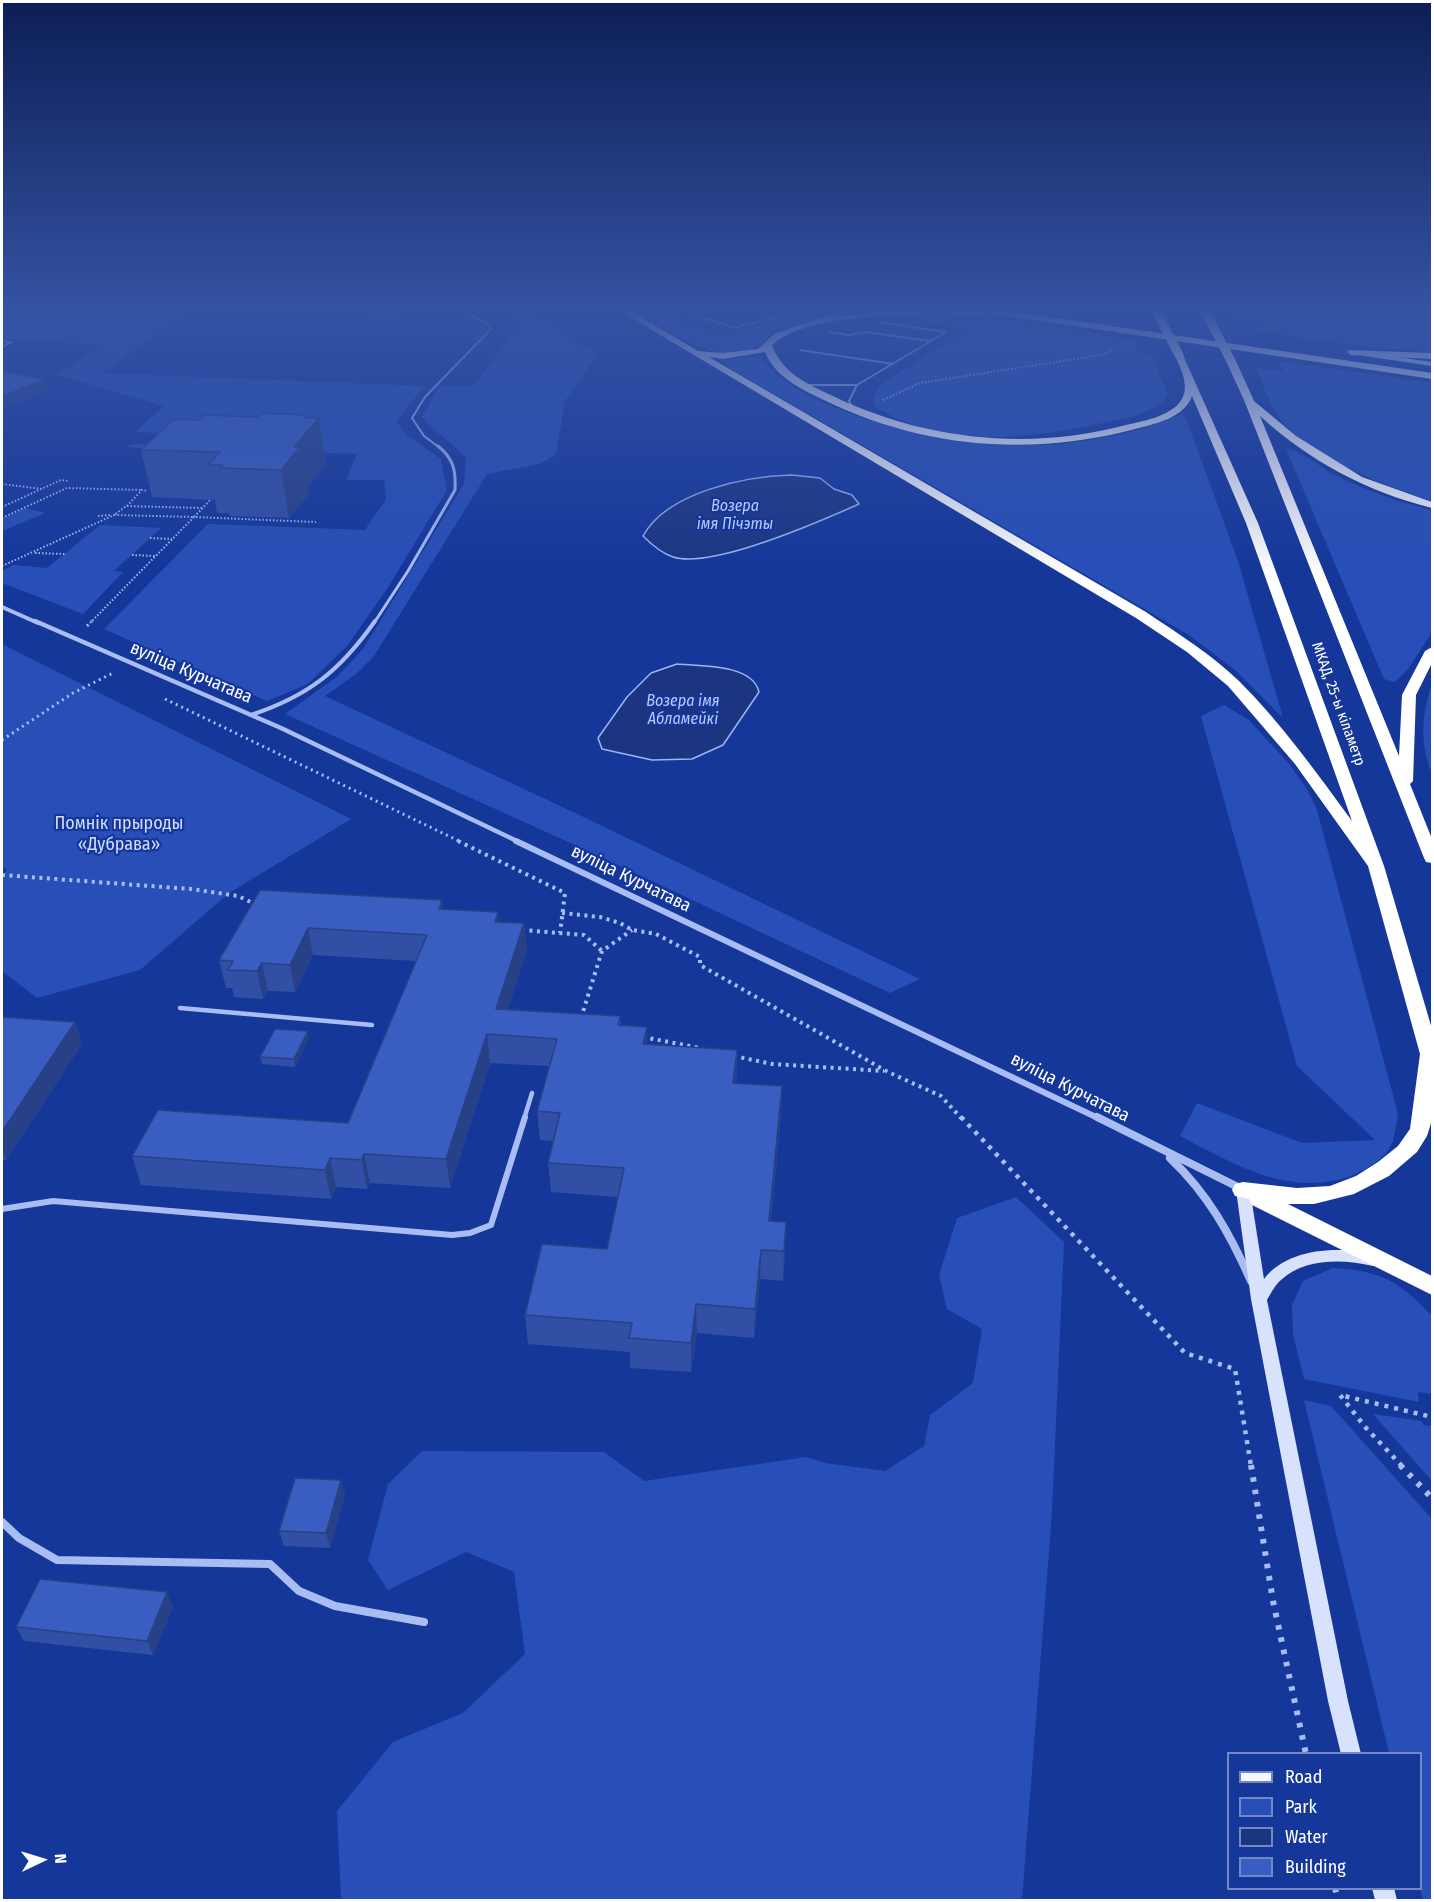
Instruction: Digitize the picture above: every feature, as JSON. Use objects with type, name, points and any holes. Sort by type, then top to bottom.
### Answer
[{"type":"highway","points":[[769,397],[1004,534],[1192,648],[1233,683],[1263,717],[1300,761],[1376,866]]},
{"type":"highway","points":[[827,397],[854,410],[904,428],[948,437],[1008,442],[1054,440],[1130,428],[1164,416],[1182,405],[1186,397]]},
{"type":"highway","name":"МКАД, 25-ы кіламетр","points":[[1197,397],[1252,523],[1376,866],[1431,1057]]},
{"type":"highway","name":"МКАД, 25-ы кіламетр","points":[[1247,397],[1432,858]]},
{"type":"highway","points":[[1249,400],[1280,430],[1306,450],[1392,493],[1432,505]]},
{"type":"highway","points":[[1405,788],[1409,695],[1432,651]]},
{"type":"highway","points":[[1243,1190],[1286,1197],[1339,1193],[1363,1183],[1397,1161],[1418,1135],[1431,1057]]},
{"type":"highway","points":[[1243,1190],[1397,1267],[1432,1287]]},
{"type":"main road","points":[[1243,1190],[1259,1299],[1338,1701],[1351,1752]]},
{"type":"main road","points":[[1259,1299],[1275,1276],[1299,1263],[1324,1256],[1368,1259],[1397,1267]]},
{"type":"street","name":"вуліца Курчатава","points":[[2,607],[251,715],[797,976],[1036,1087],[1243,1190]]},
{"type":"street","points":[[1163,1152],[1192,1178],[1213,1204],[1229,1231],[1259,1299]]},
{"type":"lane","points":[[251,715],[305,692],[327,676],[358,643],[408,571],[455,490],[458,477],[454,462],[415,427],[412,418],[426,397]]},
{"type":"lane","points":[[850,399],[854,410]]},
{"type":"lane","points":[[180,1008],[372,1025]]},
{"type":"lane","points":[[2,1209],[53,1201],[441,1234],[470,1233],[490,1225],[532,1093]]},
{"type":"lane","points":[[2,1522],[19,1538],[57,1560],[270,1564],[299,1591],[335,1606],[424,1622]]},
{"type":"path","points":[[850,399],[880,402],[891,397]]},
{"type":"path","points":[[2,507],[61,480],[69,482]]},
{"type":"path","points":[[2,484],[42,489]]},
{"type":"path","points":[[2,518],[67,488],[148,491]]},
{"type":"path","points":[[2,566],[114,515],[142,490]]},
{"type":"path","points":[[85,628],[216,495]]},
{"type":"path","points":[[126,506],[202,508]]},
{"type":"path","points":[[98,516],[316,522]]},
{"type":"path","points":[[150,538],[172,539]]},
{"type":"path","points":[[33,553],[65,554]]},
{"type":"path","points":[[132,555],[155,556]]},
{"type":"path","points":[[2,740],[73,693],[113,674],[103,669]]},
{"type":"path","points":[[156,694],[565,893],[560,933]]},
{"type":"path","points":[[2,875],[191,889],[238,896],[255,904],[267,905]]},
{"type":"path","points":[[562,913],[600,917],[633,930],[656,934],[700,957],[700,965],[888,1071],[941,1096],[1185,1353],[1235,1369],[1273,1601],[1306,1752]]},
{"type":"path","points":[[514,928],[584,934],[602,951]]},
{"type":"path","points":[[579,1022],[602,951],[633,930]]},
{"type":"path","points":[[632,1037],[655,1038],[702,1048]]},
{"type":"path","points":[[725,1054],[772,1064],[888,1071]]},
{"type":"path","points":[[1432,1417],[1340,1395],[1366,1428],[1432,1498]]},
{"type":"green space","points":[[132,397],[416,397],[397,423],[407,435],[441,459],[447,490],[387,589],[347,646],[308,684],[267,701],[104,629],[208,524],[365,530],[386,499],[384,480],[346,480],[357,454],[280,451],[260,454],[126,447],[134,444],[236,447],[247,436],[135,432],[164,406]]},
{"type":"green space","points":[[433,397],[568,397],[565,401],[556,454],[540,464],[487,474],[374,656],[356,674],[325,696],[571,811],[920,979],[890,993],[586,850],[285,714],[338,676],[363,649],[464,484],[466,458],[422,417]]},
{"type":"green space","points":[[779,397],[812,397],[883,424],[926,435],[969,442],[1013,445],[1057,444],[1100,438],[1143,428],[1184,413],[1238,561],[1283,718],[1235,670],[1189,635]]},
{"type":"green space","points":[[1166,397],[1155,407],[1130,417],[1075,429],[987,437],[958,435],[902,420],[876,407],[873,398]]},
{"type":"green space","points":[[1432,397],[1432,501],[1354,471],[1316,451],[1285,425],[1268,398]]},
{"type":"green space","points":[[1286,449],[1305,456],[1335,475],[1359,486],[1395,500],[1432,510],[1432,632],[1408,669],[1395,682],[1384,679]]},
{"type":"green space","points":[[25,508],[45,513],[2,531],[2,519]]},
{"type":"green space","points":[[100,525],[161,528],[114,571],[123,572],[83,614],[2,583],[2,571],[13,565],[47,568]]},
{"type":"green space","name":"Помнік прыроды «Дубрава»","points":[[2,644],[351,819],[229,893],[140,970],[37,998],[2,971],[2,877],[7,869],[2,868]]},
{"type":"green space","points":[[1432,685],[1432,774],[1425,752],[1423,730]]},
{"type":"green space","points":[[1224,705],[1249,720],[1289,764],[1307,789],[1317,810],[1398,1114],[1394,1137],[1389,1149],[1370,1166],[1348,1177],[1325,1182],[1303,1183],[1282,1180],[1240,1166],[1180,1136],[1197,1103],[1302,1143],[1375,1140],[1297,1066],[1201,716]]},
{"type":"green space","points":[[1016,1197],[1064,1242],[1052,1512],[1022,1900],[341,1900],[337,1811],[393,1742],[463,1713],[525,1654],[514,1572],[466,1552],[388,1590],[368,1560],[388,1484],[422,1451],[604,1452],[644,1481],[806,1457],[825,1463],[885,1471],[924,1446],[930,1415],[973,1383],[982,1329],[947,1309],[939,1275],[957,1218]]},
{"type":"green space","points":[[1333,1268],[1364,1272],[1388,1280],[1410,1294],[1432,1316],[1432,1394],[1418,1392],[1419,1402],[1304,1379],[1293,1334],[1292,1305],[1303,1281]]},
{"type":"green space","points":[[1304,1400],[1331,1406],[1432,1519],[1432,1900],[1423,1900],[1420,1890],[1422,1752],[1389,1752]]},
{"type":"green space","points":[[1373,1414],[1422,1421],[1423,1425],[1432,1426],[1432,1481]]},
{"type":"water","name":"Возера імя Пічэты","points":[[792,475],[820,478],[834,489],[852,495],[859,504],[766,541],[713,556],[690,559],[673,557],[660,551],[643,536],[654,521],[670,508],[709,489],[753,479]]},
{"type":"water","name":"Возера імя Абламейкі","points":[[677,664],[724,668],[747,676],[755,683],[759,692],[723,745],[692,759],[652,760],[602,749],[598,738],[627,697],[651,673]]},
{"type":"building","points":[[261,413],[306,415],[304,418],[319,418],[294,447],[300,447],[281,470],[220,468],[223,465],[208,465],[220,452],[141,450],[174,419],[199,420],[204,415],[258,417]]},
{"type":"building","points":[[260,890],[442,900],[439,909],[498,912],[495,922],[524,923],[496,1009],[620,1016],[618,1025],[647,1027],[643,1044],[737,1050],[733,1083],[782,1086],[769,1221],[786,1222],[784,1251],[761,1250],[755,1309],[696,1304],[691,1343],[629,1338],[632,1323],[525,1315],[542,1244],[607,1249],[624,1168],[548,1163],[560,1113],[537,1111],[557,1039],[487,1034],[446,1159],[364,1154],[362,1160],[330,1158],[325,1170],[132,1156],[158,1110],[348,1123],[427,935],[308,928],[290,965],[262,963],[257,971],[228,970],[233,961],[219,960]]},
{"type":"building","points":[[2,1017],[75,1022],[2,1132]]},
{"type":"building","points":[[275,1029],[308,1031],[294,1059],[260,1057]]},
{"type":"building","points":[[295,1478],[341,1480],[326,1533],[279,1531]]},
{"type":"building","points":[[40,1579],[167,1592],[147,1641],[16,1627]]}]
